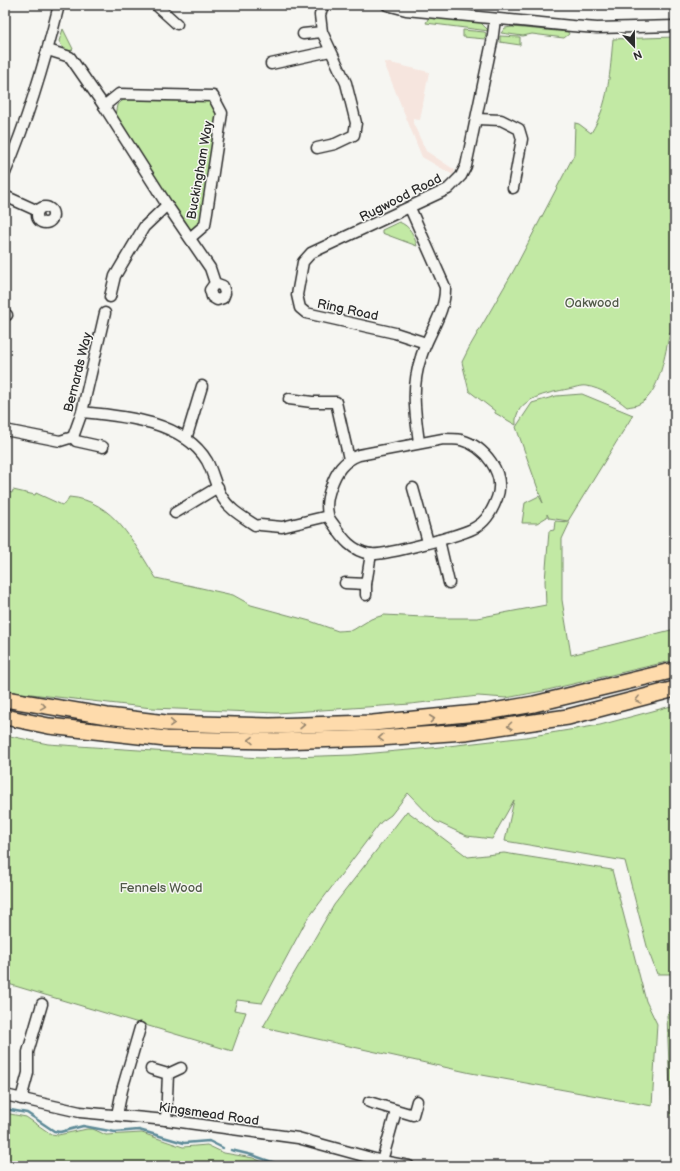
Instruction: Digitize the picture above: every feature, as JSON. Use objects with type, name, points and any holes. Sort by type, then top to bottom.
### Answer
[{"type":"highway","points":[[5,699],[107,716],[166,723],[270,726],[373,723],[487,712],[534,704],[675,670]]},
{"type":"highway","points":[[5,717],[49,726],[166,739],[274,741],[379,738],[465,732],[568,718],[675,690]]},
{"type":"street","points":[[5,172],[13,153],[48,50],[59,5]]},
{"type":"street","points":[[156,5],[177,24]]},
{"type":"street","points":[[317,148],[335,144],[354,135],[356,123],[346,83],[322,32],[320,15],[323,5]]},
{"type":"street","points":[[387,5],[406,10],[597,28],[675,26]]},
{"type":"street","name":"Rugwood Road","points":[[312,253],[448,189],[460,176],[466,166],[477,119],[495,19]]},
{"type":"street","points":[[303,34],[322,32]]},
{"type":"street","name":"Buckingham Way","points":[[48,50],[70,57],[104,106],[167,205],[210,268],[215,283]]},
{"type":"street","points":[[271,64],[330,51]]},
{"type":"street","name":"Buckingham Way","points":[[104,106],[119,94],[213,96],[222,113],[205,224],[190,238]]},
{"type":"street","points":[[477,119],[501,120],[519,129],[522,139],[513,188]]},
{"type":"street","points":[[5,196],[38,211]]},
{"type":"street","points":[[110,296],[115,276],[144,227],[167,205]]},
{"type":"street","points":[[410,208],[445,288],[446,298],[420,358],[413,395],[419,442]]},
{"type":"street","name":"Ring Road","points":[[312,253],[303,262],[297,295],[300,308],[306,313],[395,333],[426,343]]},
{"type":"street","name":"Bernards Way","points":[[73,437],[82,412],[105,312]]},
{"type":"street","points":[[186,439],[202,386]]},
{"type":"street","points":[[289,399],[312,402],[336,402],[349,459]]},
{"type":"street","points":[[82,412],[110,414],[157,424],[186,439],[196,446],[208,462],[220,495],[235,512],[258,525],[282,527],[328,516]]},
{"type":"street","points":[[5,430],[60,441],[73,437],[76,441],[103,447]]},
{"type":"street","points":[[443,439],[460,440],[480,449],[491,461],[498,478],[498,496],[491,512],[477,527],[439,540],[371,554],[356,550],[348,544],[328,516],[329,491],[336,473],[349,459],[419,442],[443,439]]},
{"type":"street","points":[[175,513],[218,487]]},
{"type":"street","points":[[413,488],[428,542]]},
{"type":"street","points":[[439,540],[449,583]]},
{"type":"street","points":[[366,596],[366,584],[371,554]]},
{"type":"street","points":[[345,583],[366,584]]},
{"type":"street","points":[[21,1099],[28,1073],[28,1052],[42,1004]]},
{"type":"street","points":[[117,1115],[122,1090],[140,1028]]},
{"type":"street","points":[[151,1070],[168,1074],[181,1068]]},
{"type":"street","points":[[166,1120],[168,1074]]},
{"type":"street","name":"Kingsmead Road","points":[[5,1095],[80,1112],[166,1120],[298,1138],[382,1161],[409,1166]]},
{"type":"street","points":[[369,1102],[413,1115],[417,1101]]},
{"type":"street","points":[[382,1161],[396,1111]]},
{"type":"shaded area","points":[[386,62],[429,72],[420,120],[413,119],[413,123],[426,151],[455,170],[453,175],[422,157],[384,63]]},
{"type":"green space","points":[[429,17],[480,22],[489,31],[426,23]]},
{"type":"green space","points":[[512,27],[568,32],[569,34],[564,38],[532,34],[523,36],[501,33],[505,28]]},
{"type":"green space","points":[[63,29],[73,49],[68,53],[65,52],[59,41]]},
{"type":"green space","points":[[463,30],[484,32],[486,33],[485,39],[463,37]]},
{"type":"green space","points":[[500,36],[520,37],[520,45],[500,42]]},
{"type":"green space","name":"Oakwood","points":[[675,37],[675,334],[670,332],[664,361],[657,383],[646,399],[638,405],[627,407],[608,394],[586,386],[580,386],[542,395],[526,403],[520,409],[517,416],[516,425],[495,413],[495,411],[469,391],[462,362],[514,270],[574,155],[575,123],[579,124],[591,133],[597,122],[602,111],[608,88],[613,39]]},
{"type":"green space","points":[[126,98],[207,99],[218,104],[203,227],[195,231],[187,227],[115,115],[117,105]]},
{"type":"green space","points":[[399,222],[411,231],[417,246],[382,233],[382,230]]},
{"type":"green space","points":[[582,394],[633,415],[568,521],[549,518],[547,514],[547,517],[537,523],[522,523],[525,503],[539,496],[543,503],[516,427],[532,403],[556,396]]},
{"type":"green space","points":[[13,490],[35,495],[36,493],[62,505],[66,503],[69,497],[85,500],[98,506],[111,515],[131,538],[156,578],[233,595],[251,605],[310,621],[338,631],[353,630],[371,619],[384,615],[477,618],[546,605],[545,581],[549,531],[554,530],[555,521],[570,522],[562,539],[562,600],[571,655],[675,629],[675,660],[543,691],[506,698],[478,696],[411,704],[277,713],[152,708],[5,691],[5,491],[12,493]]},
{"type":"green space","name":"Fennels Wood","points":[[675,705],[675,974],[657,974],[648,950],[625,861],[505,841],[514,800],[492,839],[467,836],[435,821],[408,793],[391,815],[381,822],[306,921],[262,1003],[237,1000],[234,1010],[246,1012],[232,1051],[5,983],[5,735],[48,744],[260,758],[352,755],[526,737],[600,725]]},
{"type":"green space","points":[[407,811],[468,857],[504,853],[612,870],[646,1001],[657,1024],[652,1106],[471,1073],[263,1027],[334,905]]},
{"type":"green space","points":[[675,1009],[675,1116],[671,1116],[667,1015]]},
{"type":"green space","points":[[5,1113],[26,1117],[51,1134],[58,1135],[87,1129],[93,1129],[106,1135],[142,1133],[183,1147],[207,1145],[224,1153],[253,1158],[272,1166],[5,1166]]},
{"type":"waterway","points":[[5,1109],[27,1113],[54,1131],[60,1132],[83,1126],[115,1132],[139,1130],[184,1143],[209,1141],[223,1148]]},
{"type":"waterway","points":[[231,1150],[252,1155],[283,1166]]}]
